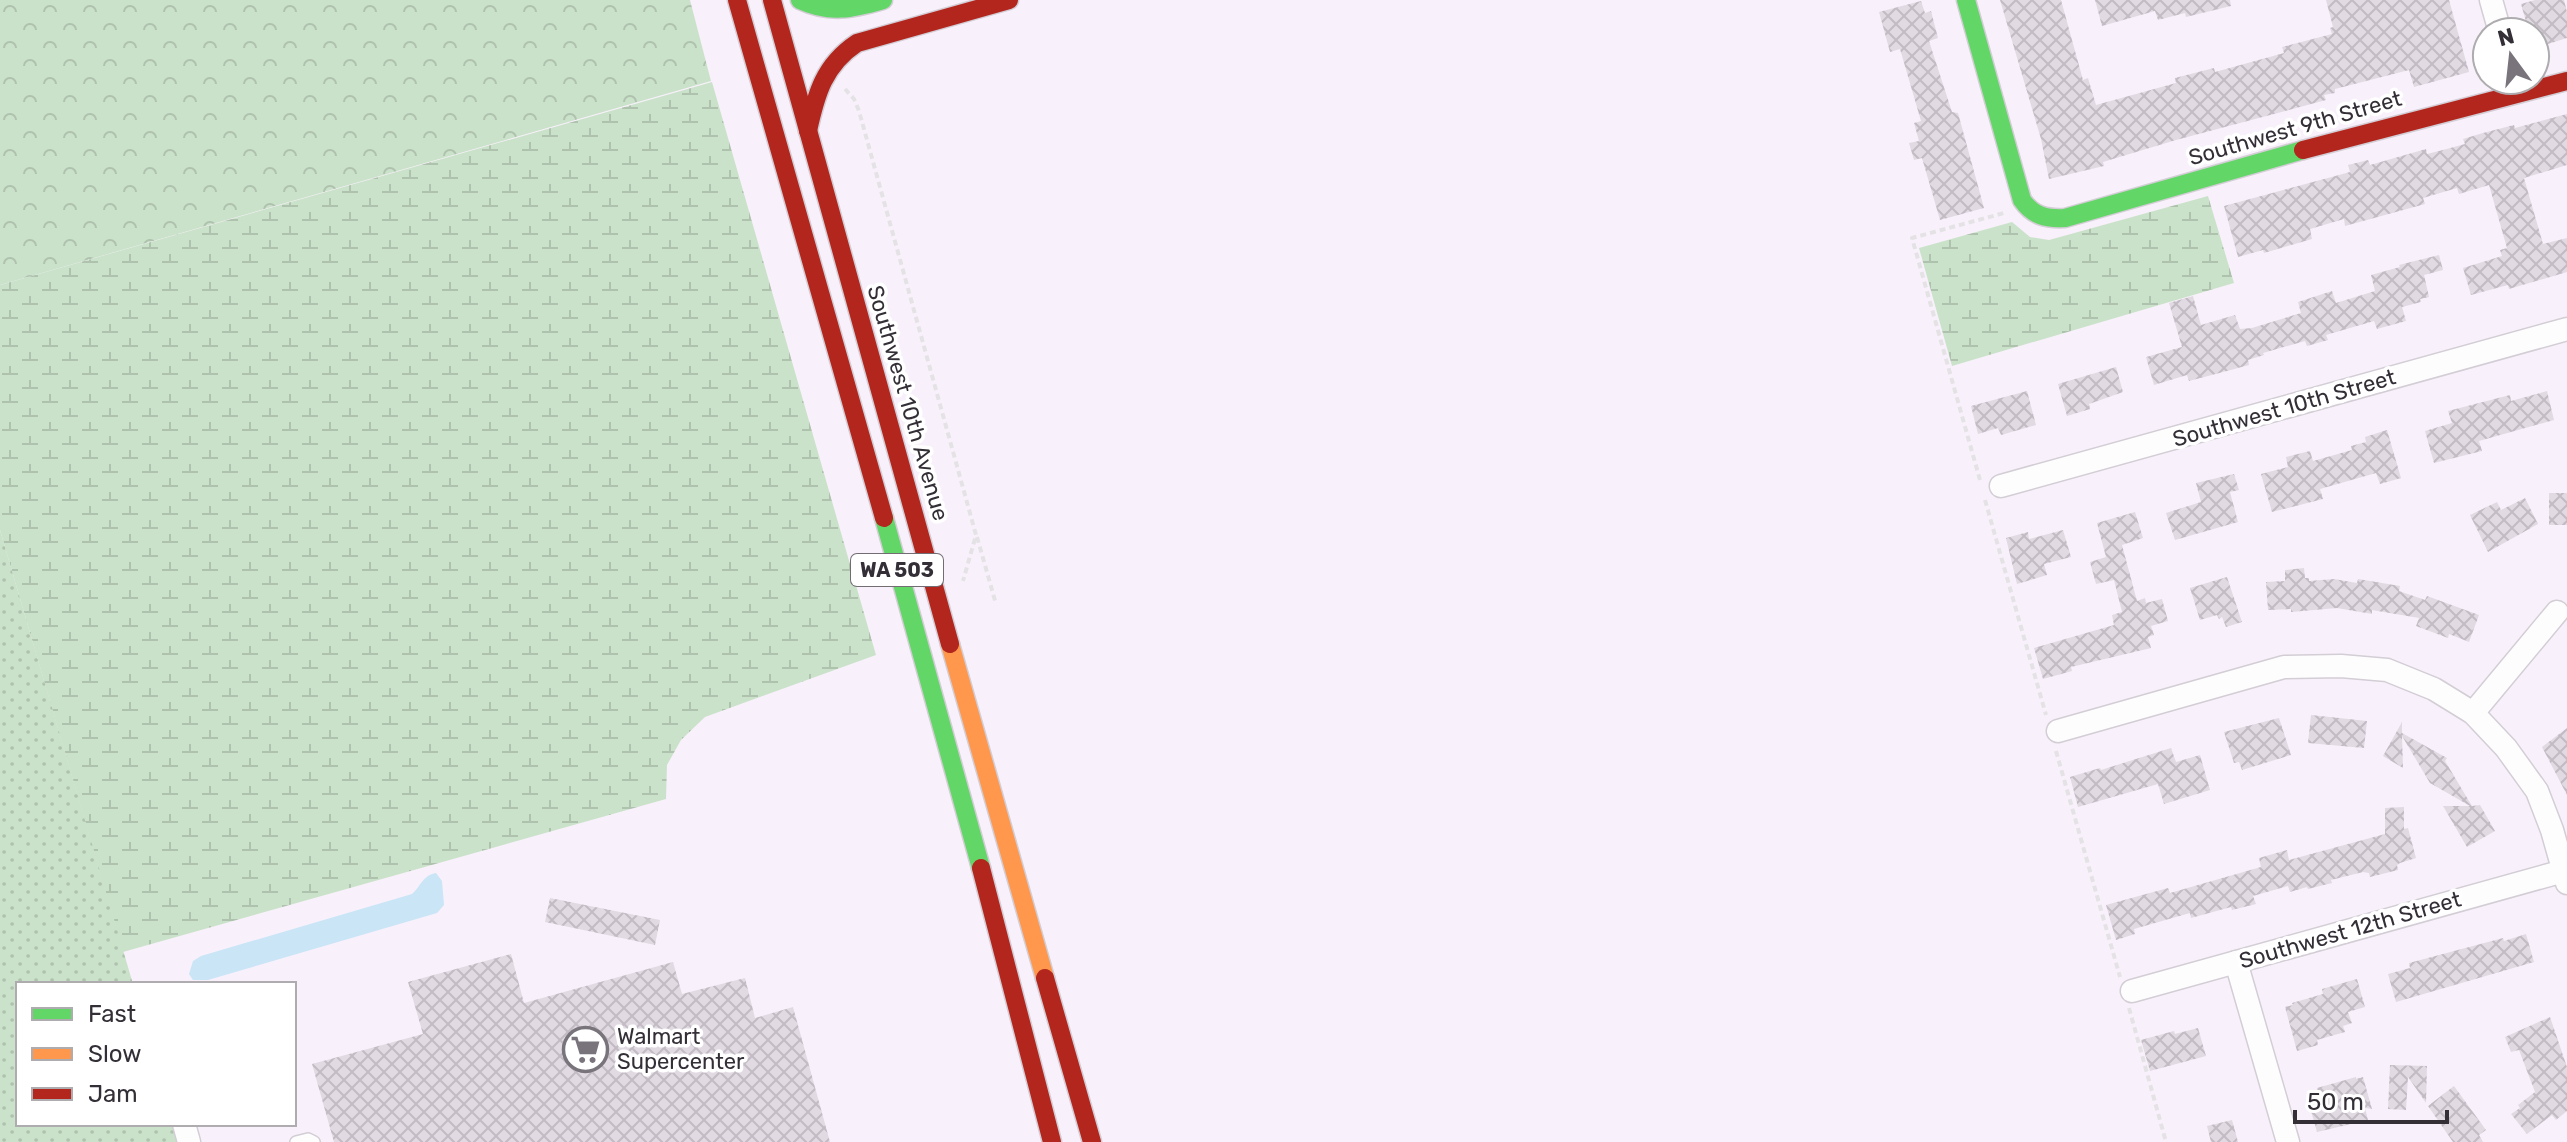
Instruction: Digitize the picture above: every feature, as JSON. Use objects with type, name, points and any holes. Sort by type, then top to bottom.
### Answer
[{"type":"main road","name":"WA 503","points":[[737,0],[965,806],[1052,1142]]},
{"type":"main road","name":"Southwest 10th Avenue","points":[[772,0],[1092,1142]]},
{"type":"main road","points":[[800,0],[819,11],[833,12],[883,0]]},
{"type":"main road","points":[[808,133],[817,91],[828,67],[847,48],[1009,0]]},
{"type":"main road","points":[[1966,0],[2031,211]]},
{"type":"main road","name":"Southwest 9th Street","points":[[2031,211],[2046,219],[2065,218],[2484,96]]},
{"type":"street","name":"Southwest 10th Street","points":[[2001,486],[2567,329]]},
{"type":"street","points":[[2473,713],[2557,612]]},
{"type":"street","points":[[2053,732],[2284,667],[2341,666],[2387,670],[2434,689],[2473,713],[2506,748],[2537,791],[2566,875]]},
{"type":"street","name":"Southwest 12th Street","points":[[2128,996],[2236,962],[2566,875]]},
{"type":"street","points":[[2236,962],[2288,1142]]},
{"type":"lane","points":[[296,1142],[308,1139],[314,1142]]},
{"type":"path","points":[[846,89],[859,111],[996,604]]},
{"type":"path","points":[[2031,211],[1912,238],[2128,996],[2166,1142]]},
{"type":"path","points":[[960,594],[976,535]]},
{"type":"green space","points":[[0,0],[690,0],[711,81],[0,285]]},
{"type":"green space","points":[[712,82],[876,655],[705,717],[681,740],[667,765],[666,799],[123,952],[0,530],[0,285]]},
{"type":"green space","points":[[2208,196],[2234,283],[1952,366],[1919,248],[2012,222],[2030,237],[2049,240]]},
{"type":"green space","points":[[0,530],[132,982],[16,982],[16,1126],[175,1126],[179,1142],[0,1142]]},
{"type":"water","points":[[436,873],[442,881],[444,905],[437,913],[208,980],[193,980],[189,974],[193,961],[201,956],[412,894],[425,878]]},
{"type":"building","points":[[2000,0],[2061,0],[2083,80],[2088,78],[2096,105],[2176,83],[2175,78],[2214,68],[2215,72],[2284,53],[2282,47],[2332,34],[2326,0],[2449,0],[2469,72],[2414,87],[2409,70],[2335,89],[2335,93],[2324,95],[2326,100],[2176,140],[2103,162],[2104,166],[2049,179],[2041,139]]},
{"type":"building","points":[[2095,0],[2230,0],[2231,6],[2158,20],[2155,11],[2102,26]]},
{"type":"building","points":[[2535,0],[2564,0],[2567,38],[2551,43],[2551,16],[2524,16],[2521,4]]},
{"type":"building","points":[[1921,1],[1925,13],[1931,11],[1938,38],[1929,41],[1952,112],[1958,113],[1984,208],[1940,220],[1922,158],[1914,160],[1909,143],[1919,141],[1914,123],[1921,121],[1900,49],[1890,52],[1879,12]]},
{"type":"building","points":[[2567,114],[2567,165],[2524,178],[2543,244],[2567,238],[2567,272],[2509,289],[2508,285],[2471,295],[2463,268],[2502,256],[2500,250],[2507,248],[2489,185],[2459,194],[2457,188],[2423,198],[2425,204],[2345,226],[2344,219],[2310,229],[2312,239],[2238,257],[2224,206],[2350,172],[2348,165],[2368,160],[2370,165],[2426,149],[2427,154],[2465,144],[2463,139],[2483,133]]},
{"type":"building","points":[[2439,255],[2443,270],[2424,275],[2429,297],[2402,307],[2406,321],[2377,329],[2374,321],[2326,335],[2328,340],[2307,346],[2305,341],[2263,353],[2248,360],[2249,365],[2189,381],[2187,375],[2154,385],[2146,357],[2182,347],[2169,303],[2193,296],[2201,325],[2235,315],[2240,329],[2252,328],[2301,313],[2298,302],[2332,291],[2336,303],[2375,291],[2371,275]]},
{"type":"building","points":[[2116,367],[2123,392],[2089,404],[2090,409],[2067,416],[2058,384]]},
{"type":"building","points":[[2027,391],[2036,425],[2001,435],[1998,428],[1978,434],[1971,406]]},
{"type":"building","points":[[2547,391],[2554,420],[2479,441],[2482,451],[2434,463],[2425,431],[2452,423],[2448,411],[2510,395],[2511,401]]},
{"type":"building","points":[[2387,430],[2401,478],[2380,484],[2376,473],[2320,489],[2323,499],[2272,512],[2261,474],[2288,467],[2286,457],[2310,451],[2313,461],[2352,450],[2351,446],[2366,442],[2365,437]]},
{"type":"building","points":[[2234,474],[2239,490],[2230,492],[2238,522],[2175,540],[2166,513],[2201,502],[2196,483]]},
{"type":"building","points":[[2549,493],[2567,493],[2567,525],[2549,525]]},
{"type":"building","points":[[2525,498],[2538,524],[2488,552],[2470,515],[2497,502],[2501,510]]},
{"type":"building","points":[[2135,512],[2143,538],[2122,545],[2137,601],[2145,598],[2146,603],[2162,599],[2168,621],[2151,626],[2154,635],[2148,637],[2151,648],[2071,667],[2072,671],[2043,679],[2034,648],[2114,625],[2112,615],[2122,612],[2114,580],[2096,584],[2090,562],[2106,557],[2097,523]]},
{"type":"building","points":[[2063,530],[2071,557],[2044,564],[2047,575],[2017,584],[2006,538],[2028,532],[2029,539]]},
{"type":"building","points":[[2304,568],[2305,578],[2309,581],[2334,579],[2357,583],[2358,579],[2400,586],[2399,591],[2425,600],[2427,596],[2479,615],[2469,642],[2416,626],[2419,618],[2372,610],[2372,614],[2337,608],[2291,612],[2291,609],[2268,610],[2266,582],[2285,581],[2285,570]]},
{"type":"building","points":[[2227,577],[2242,622],[2226,627],[2222,617],[2219,619],[2217,615],[2200,620],[2190,588]]},
{"type":"building","points":[[2311,715],[2367,721],[2364,748],[2308,743]]},
{"type":"building","points":[[2279,718],[2291,755],[2242,770],[2239,762],[2234,763],[2224,732]]},
{"type":"building","points":[[2402,722],[2402,733],[2447,758],[2445,761],[2472,806],[2480,805],[2495,831],[2467,847],[2443,806],[2470,806],[2430,783],[2402,736],[2403,768],[2383,756]]},
{"type":"building","points":[[2567,728],[2567,795],[2542,747]]},
{"type":"building","points":[[2171,748],[2176,762],[2200,755],[2210,790],[2164,804],[2158,784],[2078,807],[2070,777]]},
{"type":"building","points":[[2404,807],[2404,829],[2408,828],[2416,858],[2397,865],[2398,870],[2370,877],[2369,873],[2363,872],[2331,880],[2332,883],[2290,892],[2288,886],[2253,896],[2256,904],[2191,918],[2190,913],[2134,929],[2135,934],[2116,940],[2106,905],[2168,888],[2170,893],[2261,867],[2259,858],[2287,850],[2289,860],[2385,834],[2385,808]]},
{"type":"building","points":[[550,898],[660,920],[655,945],[545,922]]},
{"type":"building","points":[[2526,934],[2534,962],[2396,1002],[2388,974],[2410,968],[2409,963]]},
{"type":"building","name":"Walmart Supercenter","points":[[511,954],[524,1003],[673,962],[682,994],[745,978],[755,1018],[793,1007],[830,1142],[334,1142],[312,1064],[423,1034],[408,982]]},
{"type":"building","points":[[2357,979],[2365,1007],[2348,1012],[2352,1023],[2343,1026],[2345,1032],[2317,1040],[2318,1045],[2297,1051],[2285,1007],[2323,994],[2322,989]]},
{"type":"building","points":[[2550,1017],[2567,1067],[2567,1111],[2556,1120],[2552,1115],[2527,1134],[2511,1114],[2535,1092],[2519,1050],[2511,1052],[2505,1037]]},
{"type":"building","points":[[2198,1028],[2206,1056],[2150,1071],[2141,1040]]},
{"type":"building","points":[[2390,1065],[2427,1066],[2426,1103],[2408,1077],[2406,1110],[2388,1109]]},
{"type":"building","points":[[2363,1077],[2372,1109],[2365,1108],[2368,1120],[2317,1132],[2311,1111],[2322,1108],[2317,1088]]},
{"type":"building","points":[[2454,1086],[2486,1130],[2479,1135],[2483,1142],[2453,1142],[2428,1106]]},
{"type":"building","points":[[2232,1120],[2238,1142],[2211,1142],[2207,1126]]},
{"type":"traffic: fast","points":[[800,0],[831,9],[883,0]]},
{"type":"traffic: fast","points":[[1966,0],[2022,200],[2040,215],[2065,218],[2303,150]]},
{"type":"traffic: fast","points":[[884,518],[981,868]]},
{"type":"traffic: slow","points":[[950,644],[1045,978]]},
{"type":"traffic: jam","points":[[737,0],[884,518]]},
{"type":"traffic: jam","points":[[772,0],[950,644]]},
{"type":"traffic: jam","points":[[808,131],[823,81],[837,61],[857,43],[1009,0]]},
{"type":"traffic: jam","points":[[2303,150],[2567,81]]},
{"type":"traffic: jam","points":[[981,868],[1052,1142]]},
{"type":"traffic: jam","points":[[1045,978],[1092,1142]]},
{"type":"place","name":"Walmart Supercenter","points":[[586,1049]]}]
